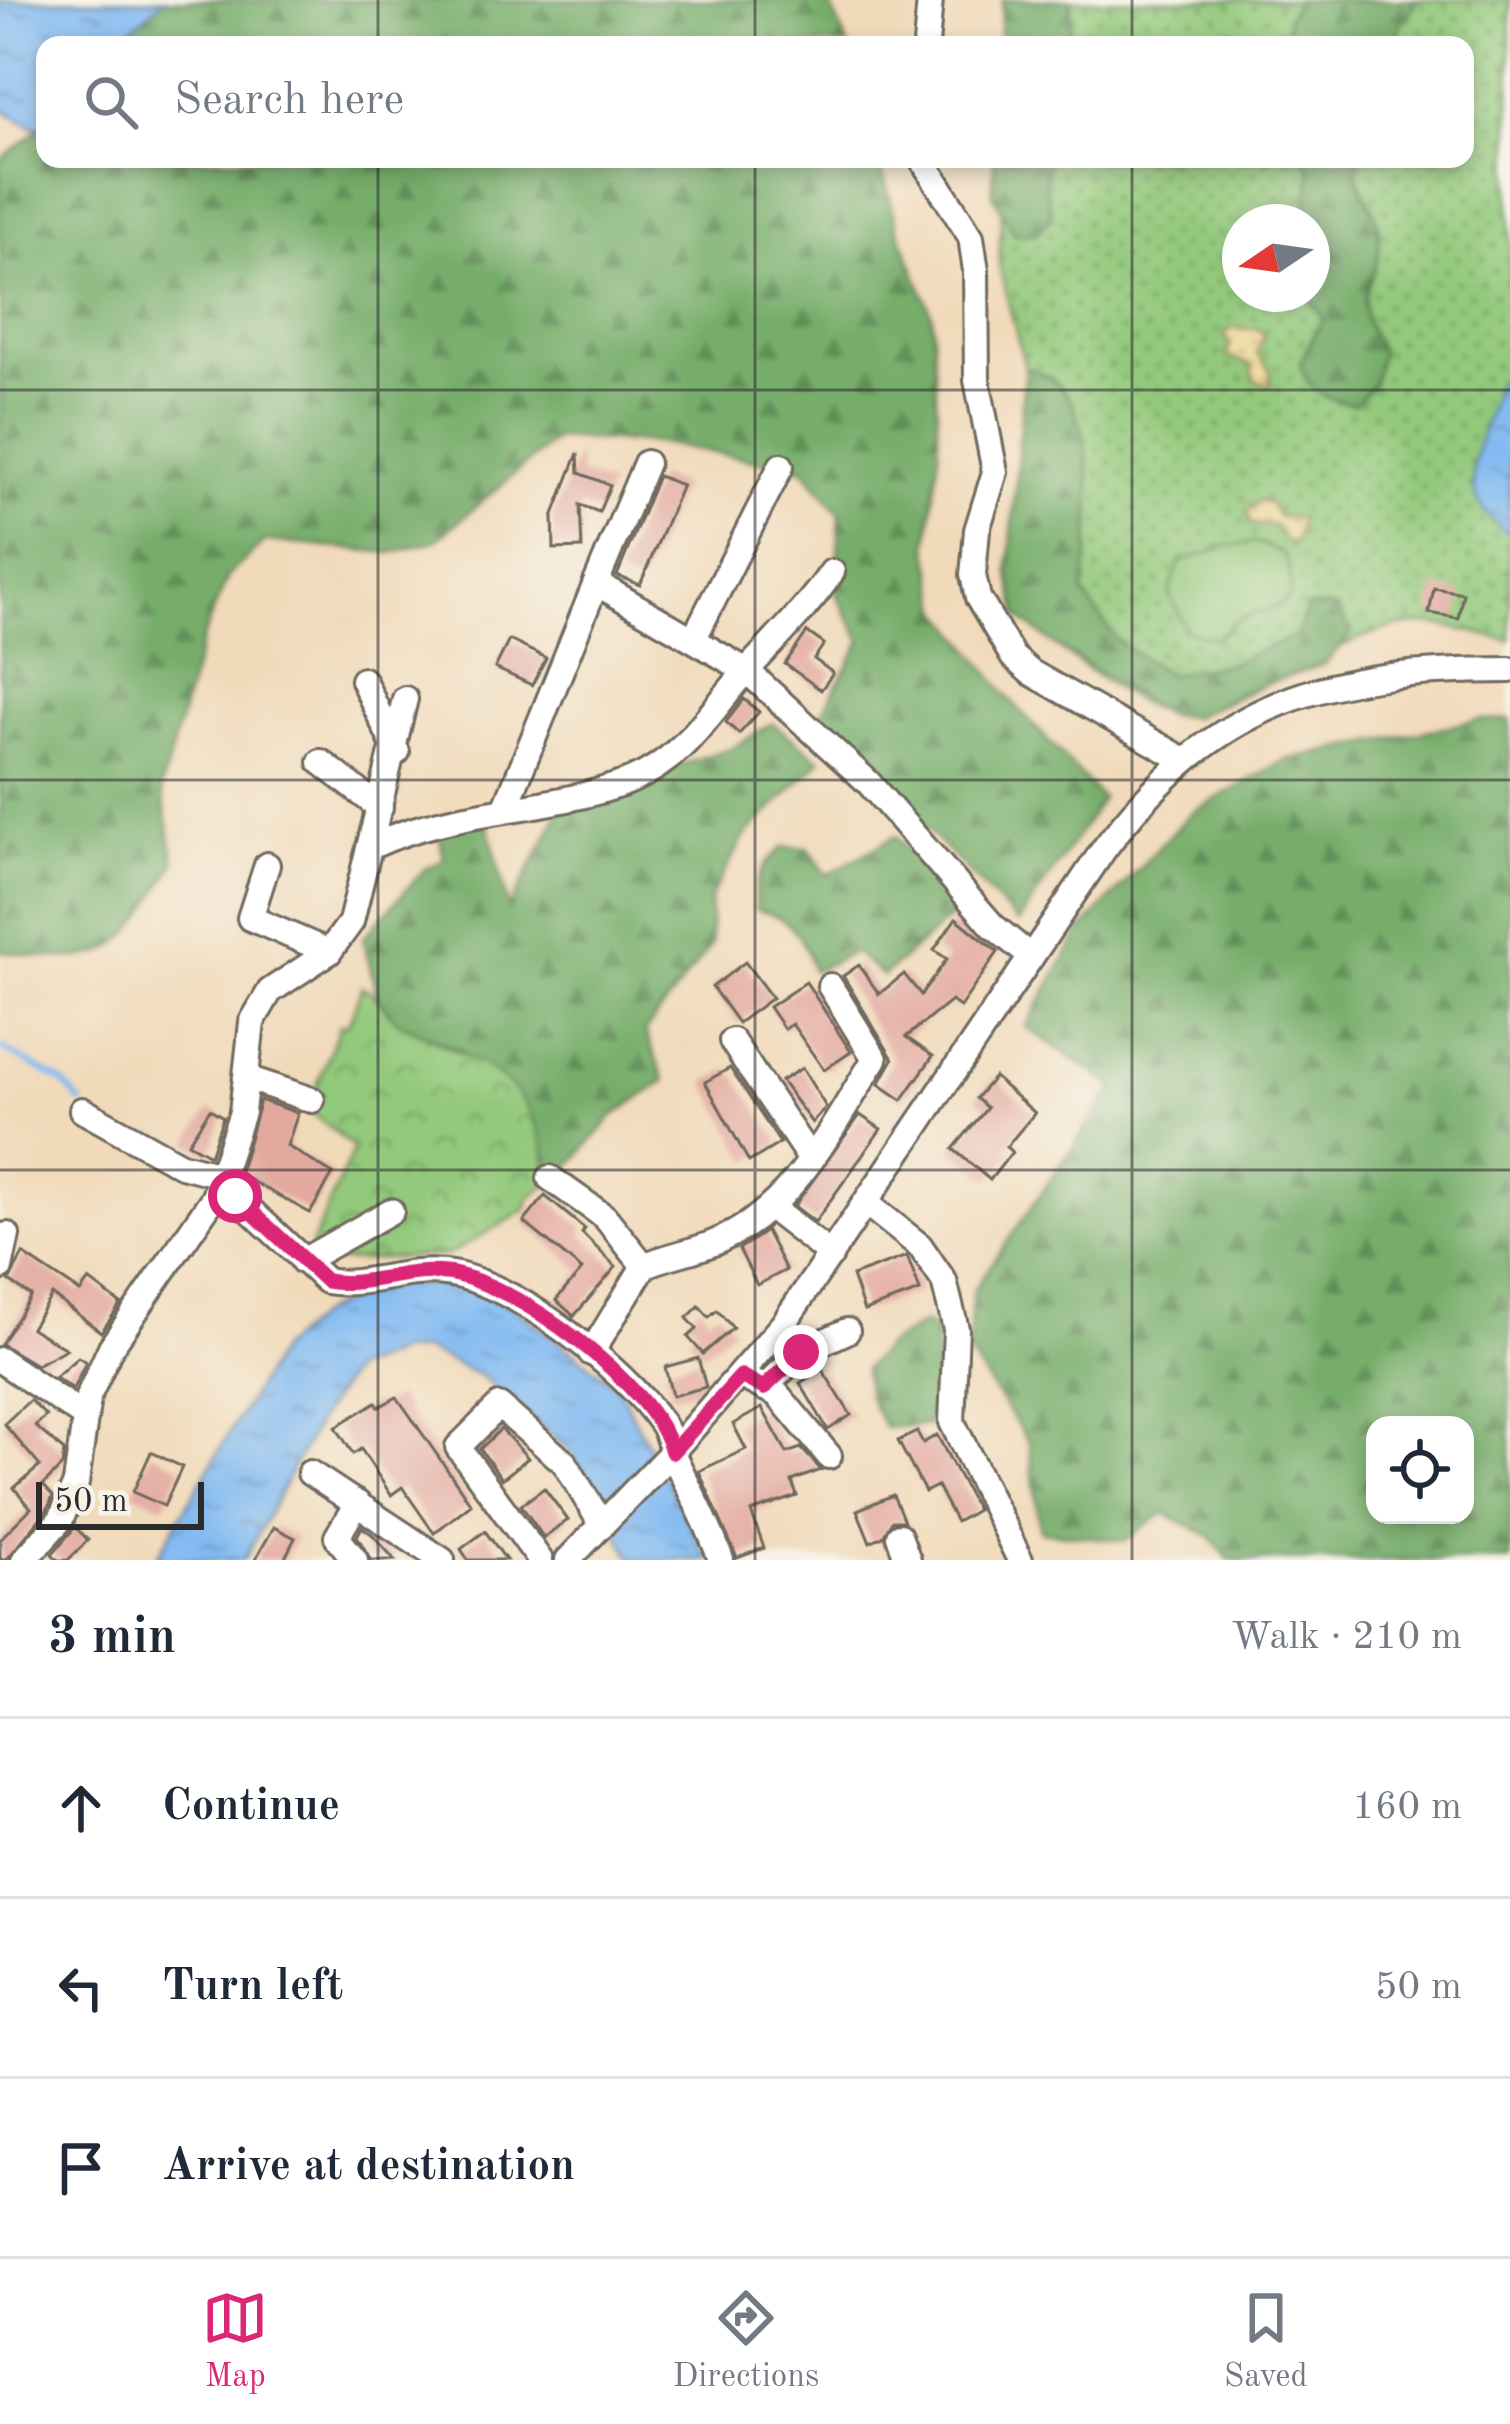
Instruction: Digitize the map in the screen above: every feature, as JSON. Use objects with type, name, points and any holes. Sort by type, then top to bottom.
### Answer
[{"type":"street","points":[[927,36],[930,0]]},
{"type":"street","points":[[928,168],[970,237],[976,271],[977,380],[995,472],[973,551],[978,598],[1013,657],[1030,672],[1184,760]]},
{"type":"street","points":[[506,809],[646,463]]},
{"type":"street","points":[[695,636],[781,466]]},
{"type":"street","points":[[372,846],[446,820],[625,783],[656,769],[685,746],[747,670],[801,616],[832,572]]},
{"type":"street","points":[[596,583],[747,670],[868,782],[993,926],[1030,957]]},
{"type":"street","points":[[568,1560],[741,1376],[831,1255],[1135,808],[1184,760],[1263,709],[1352,679],[1510,670]]},
{"type":"street","points":[[364,680],[397,752]]},
{"type":"street","points":[[24,1560],[61,1519],[69,1501],[88,1397],[111,1347],[217,1186],[248,1078],[252,1022],[270,991],[329,952],[351,922],[397,752],[406,699]]},
{"type":"street","points":[[321,762],[380,808]]},
{"type":"street","points":[[267,865],[250,918],[329,952]]},
{"type":"street","points":[[591,1353],[644,1266],[716,1242],[772,1209],[811,1160],[875,1059],[830,986]]},
{"type":"street","points":[[732,1041],[811,1160]]},
{"type":"street","points":[[248,1078],[312,1100]]},
{"type":"street","points":[[82,1110],[235,1196],[314,1274],[343,1284],[407,1270],[451,1273],[514,1298],[591,1353],[665,1428],[721,1560]]},
{"type":"street","points":[[550,1178],[605,1217],[644,1266]]},
{"type":"street","points":[[866,1203],[920,1246],[944,1281],[956,1329],[952,1422],[1020,1560]]},
{"type":"street","points":[[772,1209],[831,1255]]},
{"type":"street","points":[[303,1261],[391,1211]]},
{"type":"street","points":[[0,1268],[7,1235]]},
{"type":"street","points":[[764,1388],[801,1352],[847,1331]]},
{"type":"street","points":[[0,1360],[85,1417]]},
{"type":"street","points":[[741,1376],[800,1416],[829,1456]]},
{"type":"street","points":[[540,1560],[458,1447],[499,1406],[565,1463],[603,1524]]},
{"type":"street","points":[[310,1473],[442,1560]]},
{"type":"street","points":[[355,1560],[337,1537],[357,1503]]},
{"type":"green space","points":[[164,0],[828,0],[844,36],[123,36]]},
{"type":"green space","points":[[1002,0],[1072,0],[1070,36],[1000,36]]},
{"type":"green space","points":[[1006,0],[1510,0],[1510,640],[1431,624],[1391,628],[1194,713],[1173,715],[1138,701],[1019,617],[1009,572],[1025,368],[999,265],[1004,168],[1474,168],[1474,36],[1005,36]]},
{"type":"green space","points":[[1298,0],[1417,0],[1397,36],[1286,36],[1287,17]]},
{"type":"green space","points":[[36,132],[36,168],[881,168],[898,229],[932,315],[939,453],[928,545],[941,609],[1007,696],[1102,799],[1018,923],[818,719],[862,641],[836,594],[840,514],[804,469],[659,443],[557,438],[435,541],[391,553],[265,541],[228,576],[202,639],[161,788],[175,863],[140,920],[125,938],[90,956],[0,951],[0,160]]},
{"type":"green space","points":[[994,168],[1047,168],[1045,187],[1052,215],[1036,234],[1015,234],[993,195]]},
{"type":"green space","points":[[1310,168],[1357,168],[1377,221],[1379,249],[1365,314],[1381,351],[1373,384],[1355,404],[1319,393],[1307,381],[1300,363],[1323,318],[1319,312],[1330,312],[1330,204],[1307,204]]},
{"type":"green space","points":[[1025,368],[1051,379],[1070,401],[1082,430],[1090,500],[1083,593],[1119,643],[1169,675],[1231,663],[1296,636],[1308,607],[1337,608],[1351,633],[1325,664],[1239,693],[1193,717],[1167,715],[1019,617],[1009,572]]},
{"type":"green space","points":[[1257,542],[1284,555],[1290,573],[1289,596],[1275,607],[1235,621],[1215,638],[1187,631],[1169,594],[1179,563],[1226,546]]},
{"type":"green space","points":[[1510,719],[1510,1560],[1229,1560],[1212,1538],[1164,1513],[1125,1541],[1040,1531],[1029,1443],[968,1352],[973,1291],[1115,1087],[1026,1027],[1080,932],[1191,813],[1286,760],[1480,720]]},
{"type":"green space","points":[[772,723],[821,760],[745,836],[710,898],[711,945],[645,1031],[665,1081],[613,1116],[565,1172],[544,1172],[461,1051],[396,1021],[377,994],[363,938],[425,869],[444,860],[438,824],[487,820],[509,909],[566,800],[659,759],[683,764],[734,747]]},
{"type":"green space","points":[[896,836],[959,910],[883,976],[854,952],[813,971],[795,931],[779,918],[756,910],[755,890],[764,867],[784,847],[808,848],[827,875]]},
{"type":"green space","points":[[362,987],[396,1020],[469,1057],[507,1083],[535,1121],[544,1148],[547,1185],[530,1197],[526,1210],[448,1255],[328,1262],[311,1246],[354,1148],[308,1110],[340,1025],[348,1025]]},
{"type":"green space","points":[[924,1323],[937,1330],[935,1407],[940,1424],[884,1428],[868,1396],[864,1369],[886,1346]]},
{"type":"sand","points":[[1232,328],[1258,329],[1264,335],[1257,353],[1271,372],[1270,386],[1254,380],[1251,365],[1226,356],[1230,346],[1224,334]]},
{"type":"sand","points":[[1260,501],[1270,504],[1279,517],[1300,518],[1296,543],[1285,542],[1275,526],[1251,524],[1247,510]]},
{"type":"water","points":[[0,0],[164,0],[123,36],[36,36],[36,128],[0,108]]},
{"type":"water","points":[[1510,376],[1510,534],[1490,518],[1473,484],[1477,447],[1497,383]]},
{"type":"water","points":[[460,1281],[517,1310],[617,1385],[708,1560],[633,1560],[571,1452],[481,1376],[424,1350],[399,1352],[351,1371],[321,1415],[244,1560],[155,1560],[279,1349],[324,1311],[382,1287]]},
{"type":"building","points":[[578,453],[579,473],[610,485],[599,512],[580,505],[582,548],[554,549],[553,517]]},
{"type":"building","points":[[658,476],[682,485],[640,585],[617,576]]},
{"type":"building","points":[[1434,588],[1463,593],[1458,618],[1429,613]]},
{"type":"building","points":[[807,632],[824,644],[814,659],[833,673],[821,690],[785,664]]},
{"type":"building","points":[[509,640],[546,658],[532,685],[495,668]]},
{"type":"building","points":[[744,699],[759,712],[739,734],[726,722]]},
{"type":"building","points":[[956,918],[998,952],[960,1007],[951,1001],[906,1037],[933,1056],[902,1100],[879,1084],[893,1059],[843,976],[859,965],[879,994],[904,974],[921,995],[947,959],[934,950]]},
{"type":"building","points":[[745,962],[772,998],[738,1023],[712,987]]},
{"type":"building","points":[[806,982],[851,1052],[824,1070],[792,1024],[784,1029],[769,1007]]},
{"type":"building","points":[[730,1068],[780,1143],[749,1162],[705,1082]]},
{"type":"building","points":[[802,1068],[826,1107],[812,1123],[781,1081]]},
{"type":"building","points":[[994,1077],[1035,1113],[1006,1147],[1012,1152],[990,1180],[953,1149],[987,1108],[976,1098]]},
{"type":"building","points":[[260,1100],[298,1113],[287,1146],[333,1174],[310,1213],[239,1174]]},
{"type":"building","points":[[210,1109],[223,1117],[210,1155],[188,1143]]},
{"type":"building","points":[[860,1115],[881,1129],[815,1222],[794,1206]]},
{"type":"building","points":[[545,1196],[585,1229],[582,1233],[616,1267],[574,1316],[556,1300],[582,1270],[524,1222]]},
{"type":"building","points":[[766,1231],[786,1270],[757,1285],[739,1249]]},
{"type":"building","points":[[23,1254],[80,1292],[89,1280],[121,1304],[101,1332],[52,1295],[31,1328],[66,1349],[36,1365],[1,1344],[31,1296],[9,1281]]},
{"type":"building","points":[[907,1256],[920,1291],[864,1311],[852,1276]]},
{"type":"building","points":[[699,1306],[709,1317],[717,1310],[733,1328],[703,1354],[688,1337],[697,1329],[687,1318]]},
{"type":"building","points":[[78,1357],[86,1362],[73,1389],[55,1377]]},
{"type":"building","points":[[698,1358],[706,1387],[672,1396],[665,1367]]},
{"type":"building","points":[[822,1369],[851,1415],[828,1430],[800,1383]]},
{"type":"building","points":[[397,1397],[471,1504],[434,1533],[402,1487],[391,1495],[361,1449],[353,1454],[336,1427],[376,1402],[379,1407]]},
{"type":"building","points":[[30,1400],[46,1416],[35,1426],[64,1451],[62,1466],[43,1485],[53,1496],[47,1510],[8,1558],[0,1560],[0,1539],[31,1508],[14,1488],[40,1466],[4,1424]]},
{"type":"building","points":[[762,1408],[787,1453],[801,1448],[821,1470],[792,1481],[797,1496],[751,1512],[764,1548],[737,1558],[699,1471],[746,1449],[733,1424]]},
{"type":"building","points":[[501,1429],[528,1458],[502,1479],[480,1449]]},
{"type":"building","points":[[917,1432],[923,1443],[937,1435],[977,1510],[956,1522],[937,1486],[925,1492],[898,1441]]},
{"type":"building","points":[[151,1452],[182,1467],[164,1506],[133,1492]]},
{"type":"building","points":[[544,1488],[568,1520],[544,1538],[521,1505]]},
{"type":"building","points":[[893,1495],[904,1521],[892,1521],[883,1536],[870,1542],[857,1510]]},
{"type":"building","points":[[75,1527],[88,1540],[68,1560],[58,1560],[52,1554]]},
{"type":"building","points":[[274,1527],[295,1538],[284,1560],[255,1560]]},
{"type":"building","points":[[362,1527],[395,1560],[371,1560],[357,1536]]},
{"type":"building","points":[[485,1531],[506,1560],[468,1560],[461,1549]]},
{"type":"waterway","points":[[0,1047],[61,1081],[81,1102]]},
{"type":"waterway","points":[[151,1136],[199,1158]]},
{"type":"route","points":[[235,1196],[326,1281],[343,1284],[407,1270],[451,1273],[514,1298],[591,1353],[641,1399],[665,1428],[672,1452],[741,1376],[764,1388],[801,1352]]}]
